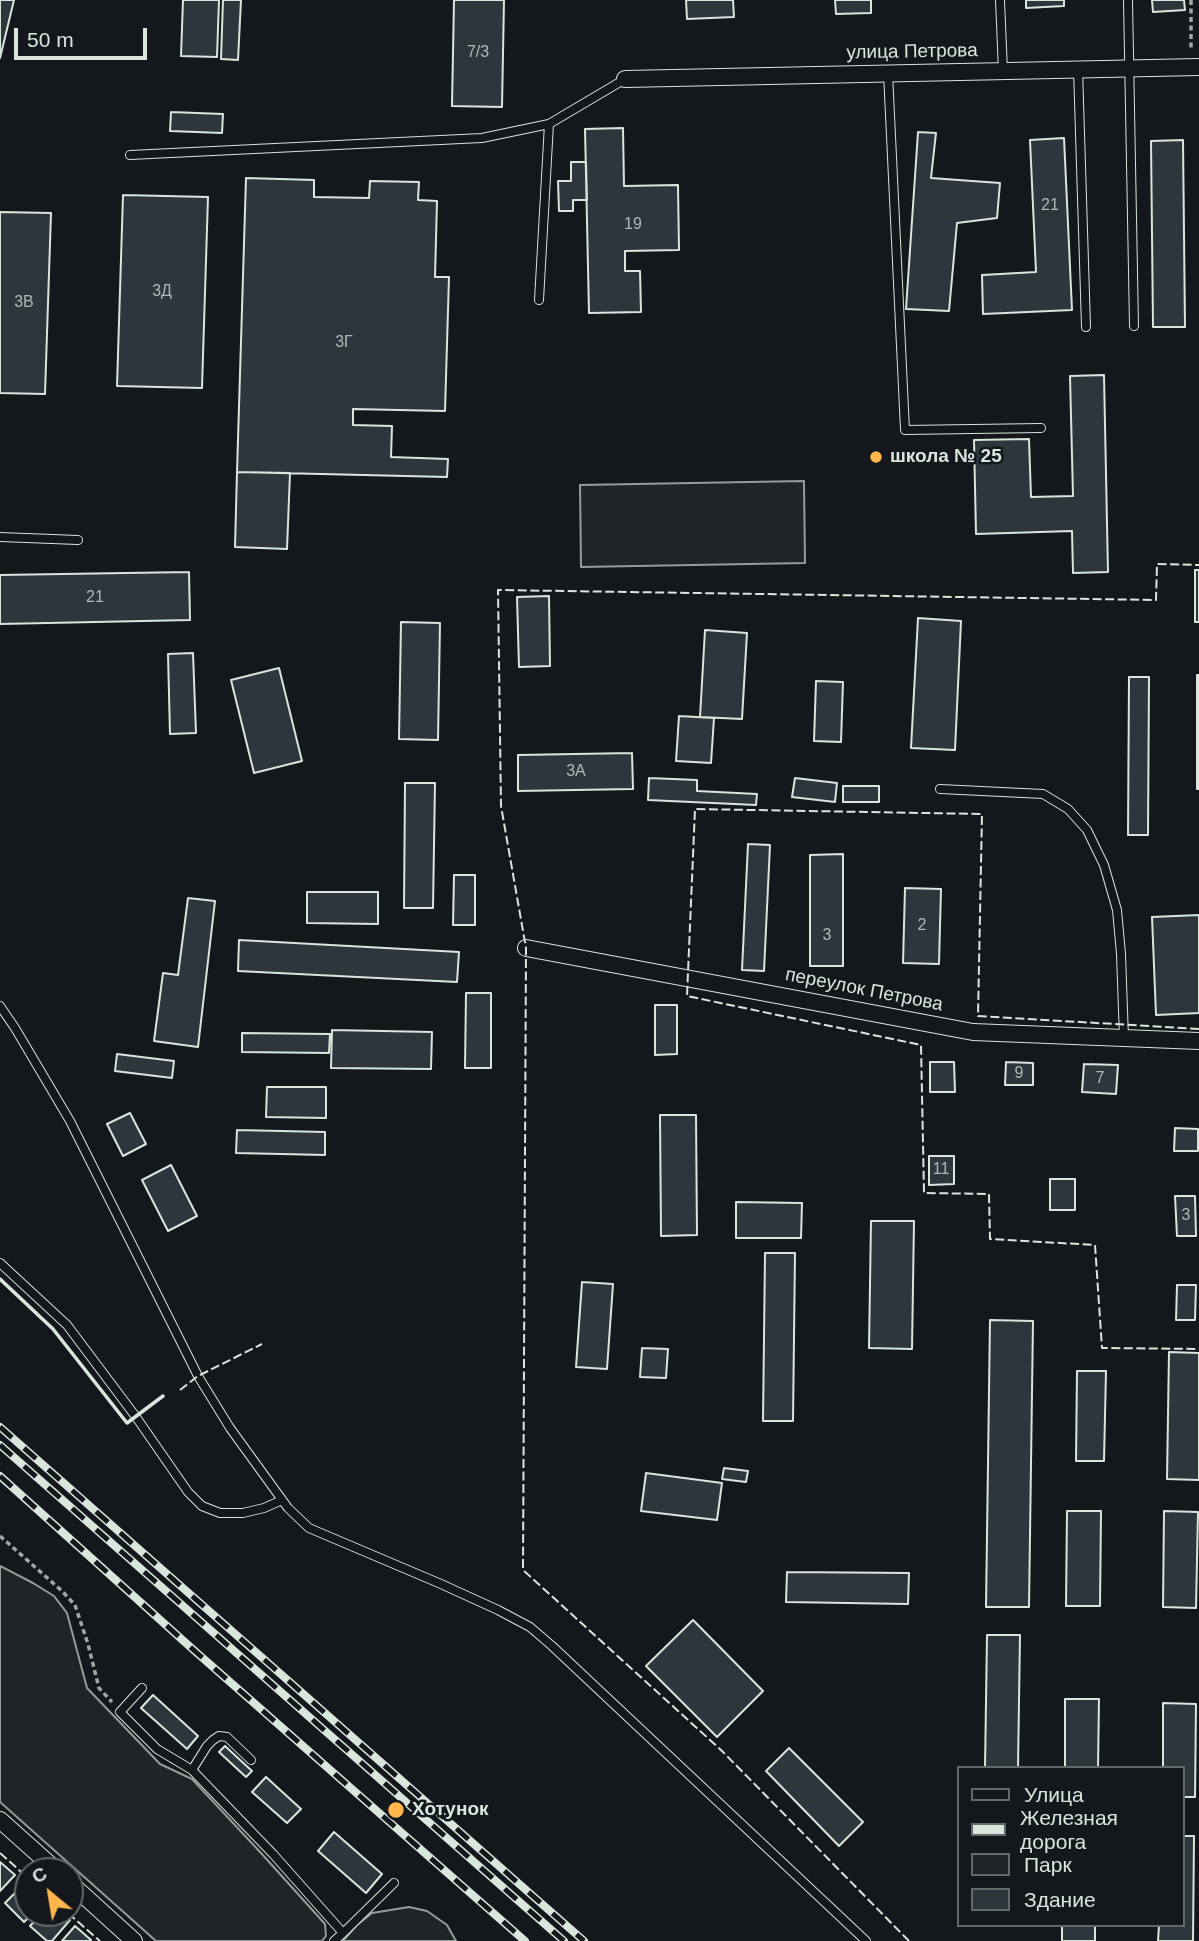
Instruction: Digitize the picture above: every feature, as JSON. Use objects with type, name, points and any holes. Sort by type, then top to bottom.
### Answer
[{"type":"street","name":"улица Петрова","points":[[625,79],[1195,67]]},
{"type":"street","name":"переулок Петрова","points":[[526,948],[974,1032],[1199,1041]]},
{"type":"street","points":[[0,1820],[41,1857]]},
{"type":"street","points":[[84,1896],[134,1941]]},
{"type":"lane","points":[[1000,0],[1003,71]]},
{"type":"lane","points":[[1128,0],[1135,326]]},
{"type":"lane","points":[[1078,69],[1086,327]]},
{"type":"lane","points":[[888,73],[905,430],[1041,428]]},
{"type":"lane","points":[[131,155],[482,138],[549,124],[625,79]]},
{"type":"lane","points":[[539,300],[549,124]]},
{"type":"lane","points":[[0,537],[78,540]]},
{"type":"lane","points":[[940,789],[1043,794],[1068,809],[1087,830],[1104,865],[1117,911],[1124,1038]]},
{"type":"lane","points":[[0,1006],[70,1121],[198,1376],[230,1428],[288,1508],[309,1528],[441,1584],[530,1627],[866,1941]]},
{"type":"lane","points":[[0,1264],[67,1325],[188,1492],[202,1506],[220,1513],[243,1513],[282,1500]]},
{"type":"lane","points":[[142,1688],[120,1712],[157,1749],[192,1770],[273,1854],[343,1933]]},
{"type":"lane","points":[[192,1770],[207,1746],[219,1736],[227,1737],[251,1760]]},
{"type":"lane","points":[[334,1941],[394,1884]]},
{"type":"path","points":[[1191,0],[1195,67]]},
{"type":"path","points":[[0,1536],[75,1605],[99,1688],[120,1712]]},
{"type":"green space","points":[[804,481],[805,563],[581,567],[580,485]]},
{"type":"green space","points":[[0,1566],[54,1596],[67,1613],[87,1688],[160,1764],[192,1779],[325,1924],[326,1936],[322,1941],[156,1941],[84,1877],[84,1857],[62,1857],[0,1802]]},
{"type":"green space","points":[[409,1907],[427,1911],[447,1925],[456,1941],[343,1941],[372,1913]]},
{"type":"building","points":[[0,0],[14,0],[0,58]]},
{"type":"building","points":[[183,0],[219,0],[217,57],[181,56]]},
{"type":"building","points":[[223,0],[241,0],[238,60],[221,59]]},
{"type":"building","points":[[454,0],[504,0],[502,107],[452,106]]},
{"type":"building","points":[[686,0],[733,0],[734,17],[687,19]]},
{"type":"building","points":[[835,0],[871,0],[871,13],[836,14]]},
{"type":"building","points":[[1026,0],[1064,0],[1064,6],[1026,8]]},
{"type":"building","points":[[1152,0],[1184,0],[1185,10],[1153,12]]},
{"type":"building","points":[[171,112],[223,114],[222,133],[170,131]]},
{"type":"building","points":[[623,128],[624,186],[678,185],[679,250],[625,251],[625,271],[640,271],[641,312],[589,313],[585,129]]},
{"type":"building","points":[[918,132],[936,133],[931,178],[1000,183],[997,218],[957,223],[949,311],[906,309]]},
{"type":"building","points":[[1064,138],[1072,310],[983,314],[982,275],[1036,272],[1030,140]]},
{"type":"building","points":[[1183,140],[1185,327],[1153,327],[1151,141]]},
{"type":"building","points":[[571,162],[586,162],[587,200],[573,200],[573,211],[559,211],[558,181],[571,181]]},
{"type":"building","points":[[246,178],[314,180],[314,197],[369,198],[370,181],[419,182],[418,200],[437,201],[435,277],[449,277],[445,411],[353,409],[353,425],[392,426],[391,457],[448,459],[447,477],[237,472]]},
{"type":"building","points":[[123,195],[208,197],[202,388],[117,386]]},
{"type":"building","points":[[0,212],[51,213],[45,394],[0,393]]},
{"type":"building","points":[[1104,375],[1108,572],[1073,573],[1072,531],[976,534],[974,440],[1029,439],[1031,497],[1073,496],[1070,376]]},
{"type":"building","points":[[237,472],[290,473],[287,549],[235,547]]},
{"type":"building","points":[[1195,570],[1199,570],[1199,622],[1195,622]]},
{"type":"building","points":[[189,572],[190,620],[0,624],[0,575]]},
{"type":"building","points":[[549,596],[550,666],[519,667],[517,597]]},
{"type":"building","points":[[918,618],[961,621],[955,750],[911,748]]},
{"type":"building","points":[[401,622],[440,623],[438,740],[399,739]]},
{"type":"building","points":[[705,630],[747,633],[742,719],[700,717]]},
{"type":"building","points":[[193,653],[196,733],[170,734],[168,654]]},
{"type":"building","points":[[279,668],[302,761],[254,773],[231,680]]},
{"type":"building","points":[[1199,675],[1199,789],[1197,789]]},
{"type":"building","points":[[1129,677],[1149,677],[1148,835],[1128,835]]},
{"type":"building","points":[[816,681],[843,682],[841,742],[814,741]]},
{"type":"building","points":[[679,716],[714,718],[711,763],[676,761]]},
{"type":"building","points":[[632,753],[633,789],[518,791],[518,755]]},
{"type":"building","points":[[649,778],[697,780],[697,791],[757,794],[756,805],[648,800]]},
{"type":"building","points":[[795,778],[837,783],[835,802],[792,797]]},
{"type":"building","points":[[405,783],[435,783],[433,908],[404,908]]},
{"type":"building","points":[[843,786],[879,786],[879,802],[843,802]]},
{"type":"building","points":[[748,844],[770,845],[764,971],[742,970]]},
{"type":"building","points":[[843,854],[843,966],[810,966],[810,855]]},
{"type":"building","points":[[454,875],[475,875],[475,925],[453,925]]},
{"type":"building","points":[[905,888],[941,889],[939,964],[903,963]]},
{"type":"building","points":[[307,892],[378,892],[378,924],[307,923]]},
{"type":"building","points":[[188,898],[215,901],[198,1047],[154,1041],[163,973],[178,975]]},
{"type":"building","points":[[1199,915],[1199,1013],[1156,1015],[1152,917]]},
{"type":"building","points":[[239,940],[459,952],[457,982],[238,971]]},
{"type":"building","points":[[466,993],[491,993],[491,1068],[465,1068]]},
{"type":"building","points":[[655,1005],[677,1005],[677,1054],[655,1055]]},
{"type":"building","points":[[332,1030],[432,1032],[431,1069],[331,1068]]},
{"type":"building","points":[[242,1033],[330,1034],[329,1053],[242,1052]]},
{"type":"building","points":[[117,1054],[174,1061],[172,1078],[115,1071]]},
{"type":"building","points":[[930,1062],[954,1062],[955,1092],[930,1092]]},
{"type":"building","points":[[1006,1062],[1033,1063],[1033,1085],[1005,1085]]},
{"type":"building","points":[[1084,1064],[1118,1065],[1116,1094],[1082,1092]]},
{"type":"building","points":[[267,1087],[326,1087],[326,1118],[266,1117]]},
{"type":"building","points":[[130,1113],[146,1144],[123,1156],[107,1124]]},
{"type":"building","points":[[660,1115],[696,1115],[697,1235],[661,1236]]},
{"type":"building","points":[[1175,1128],[1198,1129],[1198,1151],[1174,1151]]},
{"type":"building","points":[[237,1130],[325,1132],[325,1155],[236,1153]]},
{"type":"building","points":[[929,1156],[954,1156],[954,1184],[929,1185]]},
{"type":"building","points":[[171,1165],[197,1216],[168,1231],[142,1180]]},
{"type":"building","points":[[1050,1179],[1075,1179],[1075,1210],[1050,1210]]},
{"type":"building","points":[[1175,1196],[1195,1196],[1196,1236],[1177,1236]]},
{"type":"building","points":[[736,1202],[802,1203],[801,1238],[736,1238]]},
{"type":"building","points":[[871,1221],[914,1221],[912,1349],[869,1348]]},
{"type":"building","points":[[765,1253],[795,1253],[793,1421],[763,1421]]},
{"type":"building","points":[[582,1282],[613,1284],[607,1369],[576,1367]]},
{"type":"building","points":[[1177,1285],[1196,1285],[1195,1320],[1176,1320]]},
{"type":"building","points":[[990,1320],[1033,1321],[1029,1607],[986,1607]]},
{"type":"building","points":[[642,1348],[668,1349],[666,1378],[640,1377]]},
{"type":"building","points":[[1169,1352],[1199,1353],[1199,1480],[1167,1479]]},
{"type":"building","points":[[1077,1371],[1106,1371],[1104,1461],[1076,1461]]},
{"type":"building","points":[[724,1468],[748,1471],[746,1482],[722,1479]]},
{"type":"building","points":[[646,1473],[722,1483],[717,1520],[641,1511]]},
{"type":"building","points":[[1067,1511],[1101,1511],[1100,1606],[1066,1606]]},
{"type":"building","points":[[1164,1511],[1198,1512],[1196,1608],[1163,1607]]},
{"type":"building","points":[[787,1572],[909,1573],[908,1604],[786,1602]]},
{"type":"building","points":[[693,1620],[763,1691],[717,1737],[646,1666]]},
{"type":"building","points":[[987,1635],[1020,1635],[1018,1766],[985,1766]]},
{"type":"building","points":[[153,1695],[198,1736],[187,1749],[141,1708]]},
{"type":"building","points":[[1065,1699],[1099,1699],[1098,1766],[1065,1766]]},
{"type":"building","points":[[1163,1703],[1196,1704],[1195,1797],[1185,1797],[1185,1766],[1163,1766]]},
{"type":"building","points":[[225,1746],[252,1771],[246,1777],[219,1752]]},
{"type":"building","points":[[789,1748],[863,1822],[839,1846],[766,1771]]},
{"type":"building","points":[[266,1777],[301,1809],[287,1823],[252,1792]]},
{"type":"building","points":[[334,1832],[382,1874],[366,1893],[318,1851]]},
{"type":"building","points":[[1185,1836],[1194,1836],[1193,1941],[1158,1941],[1159,1927],[1185,1927]]},
{"type":"building","points":[[0,1862],[14,1876],[0,1891]]},
{"type":"building","points":[[14,1894],[14,1912],[5,1903]]},
{"type":"building","points":[[31,1927],[64,1927],[52,1941],[47,1941]]},
{"type":"building","points":[[74,1927],[91,1940],[90,1941],[62,1941]]},
{"type":"building","points":[[1062,1927],[1095,1927],[1095,1941],[1062,1941]]},
{"type":"railway","points":[[0,1427],[584,1941]]},
{"type":"railway","points":[[0,1445],[564,1941]]},
{"type":"railway","points":[[0,1476],[525,1941]]},
{"type":"fence","points":[[909,1941],[721,1750],[523,1570],[526,948],[501,806],[498,590],[1156,600],[1157,564],[1199,565]]},
{"type":"fence","points":[[1199,1029],[978,1016],[982,814],[695,809],[687,996],[921,1045],[924,1193],[989,1194],[990,1239],[1095,1245],[1102,1348],[1199,1349]]},
{"type":"fence","points":[[180,1390],[198,1376],[262,1344]]},
{"type":"fence","points":[[0,1853],[14,1866]]},
{"type":"fence","points":[[84,1927],[100,1941]]},
{"type":"wall","points":[[0,1279],[53,1329],[127,1423],[163,1396]]},
{"type":"place","name":"школа № 25","points":[[876,457]]},
{"type":"place","name":"Хотунок","points":[[396,1810]]}]
